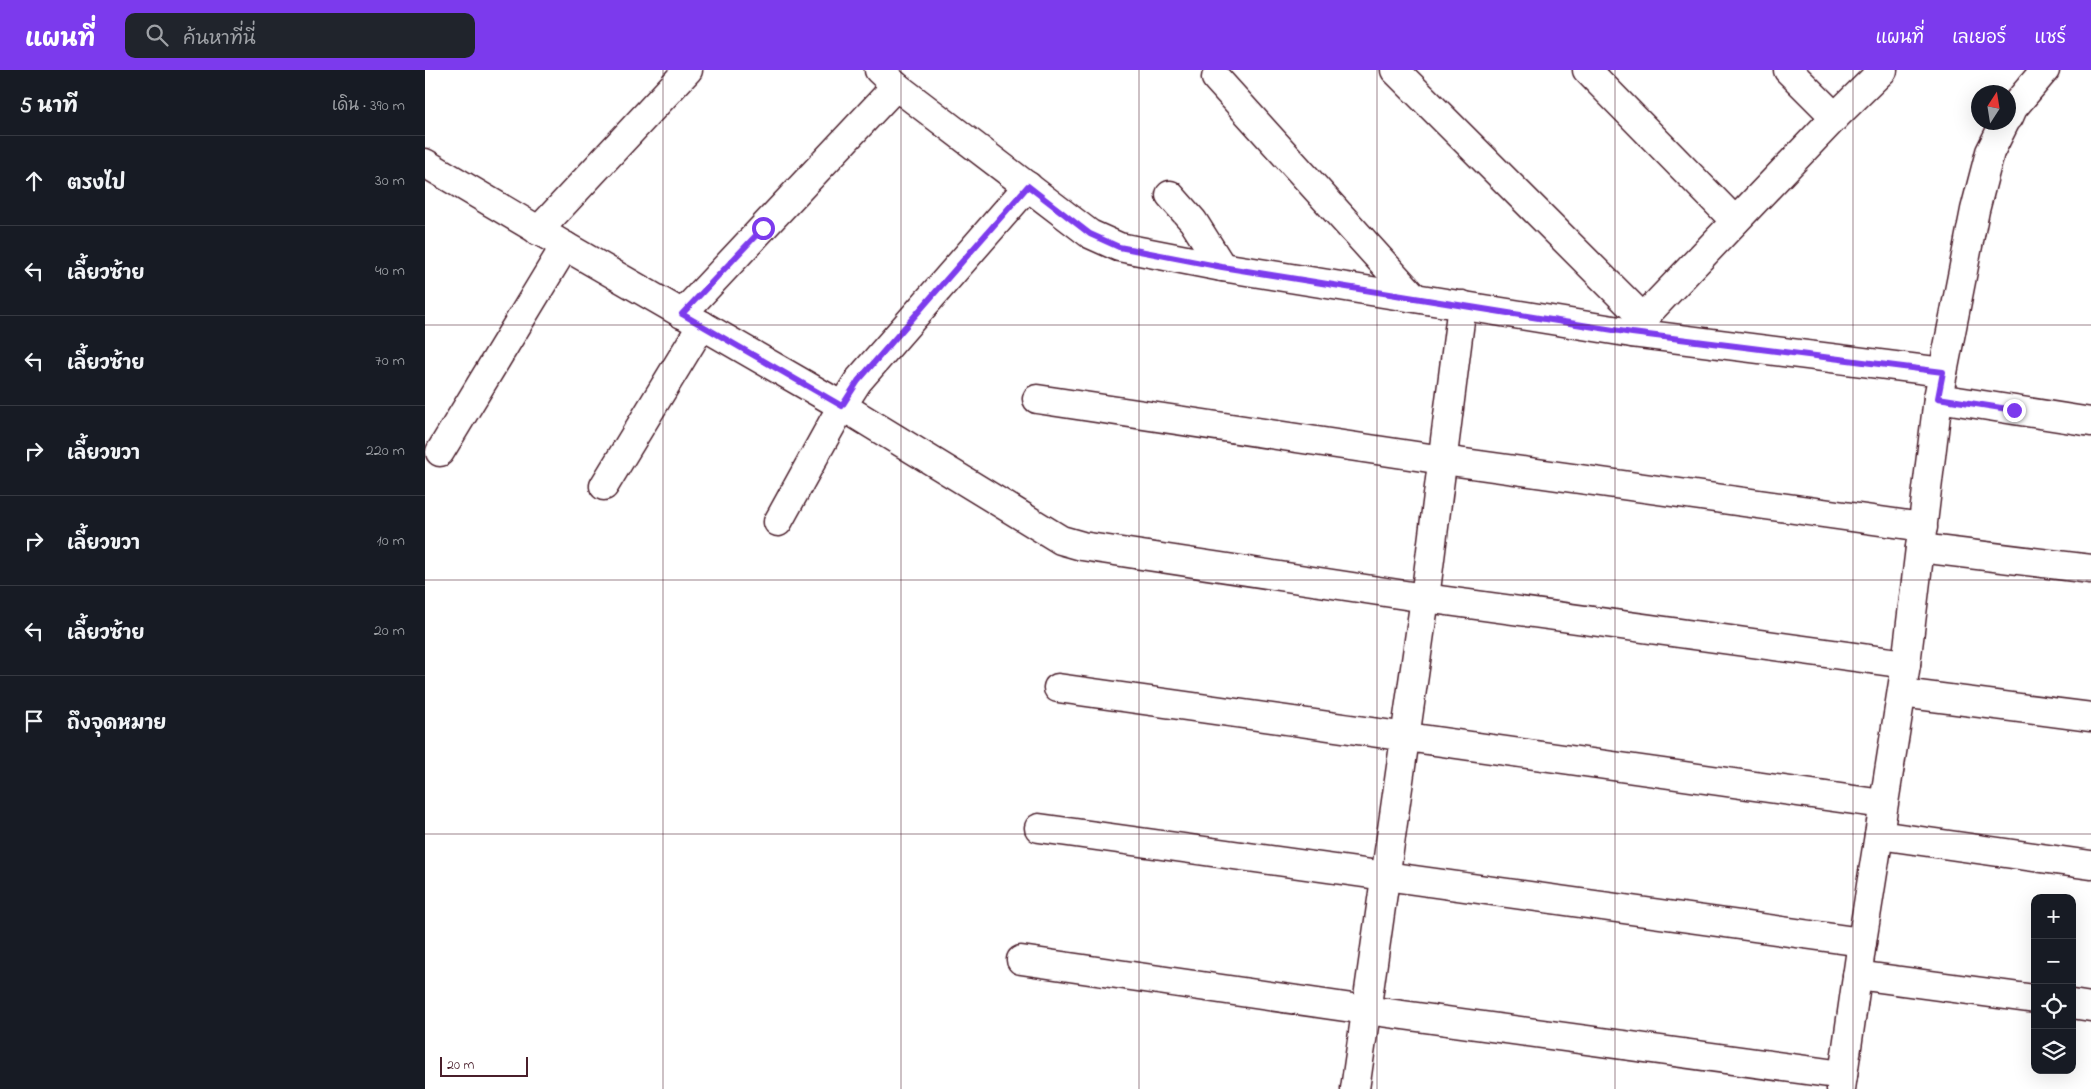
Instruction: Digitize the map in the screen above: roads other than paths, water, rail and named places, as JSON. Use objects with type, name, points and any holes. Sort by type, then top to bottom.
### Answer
[{"type":"street","points":[[538,231],[688,70]]},
{"type":"street","points":[[1395,70],[1637,326]]},
{"type":"street","points":[[1587,70],[1735,221]]},
{"type":"street","points":[[1787,70],[1835,117]]},
{"type":"street","points":[[1637,326],[1735,221],[1883,70]]},
{"type":"street","points":[[2016,104],[2045,70]]},
{"type":"street","points":[[604,486],[692,320],[887,78],[1090,234],[1119,247],[1222,267],[1462,306],[1637,326],[1943,372]]},
{"type":"street","points":[[1216,78],[1414,297]]},
{"type":"street","points":[[1021,960],[1842,1082],[1883,804],[1902,693],[1938,398],[1975,210],[1990,152],[2001,130]]},
{"type":"street","points":[[425,163],[538,231],[842,406],[1061,540],[1082,546],[1425,598],[1906,664]]},
{"type":"street","points":[[778,522],[842,406],[858,381],[1028,186]]},
{"type":"street","points":[[1170,195],[1193,221],[1222,267]]},
{"type":"street","points":[[440,452],[565,246]]},
{"type":"street","points":[[1355,1089],[1425,598],[1462,306]]},
{"type":"street","points":[[1938,398],[2091,422]]},
{"type":"street","points":[[1037,400],[1443,460],[1922,537],[2091,569]]},
{"type":"street","points":[[1058,688],[1883,804]]},
{"type":"street","points":[[1902,693],[2091,717]]},
{"type":"street","points":[[1039,828],[1862,942]]},
{"type":"street","points":[[1879,836],[2091,865]]},
{"type":"street","points":[[1857,975],[2031,998]]},
{"type":"street","points":[[2076,1005],[2091,1007]]}]
